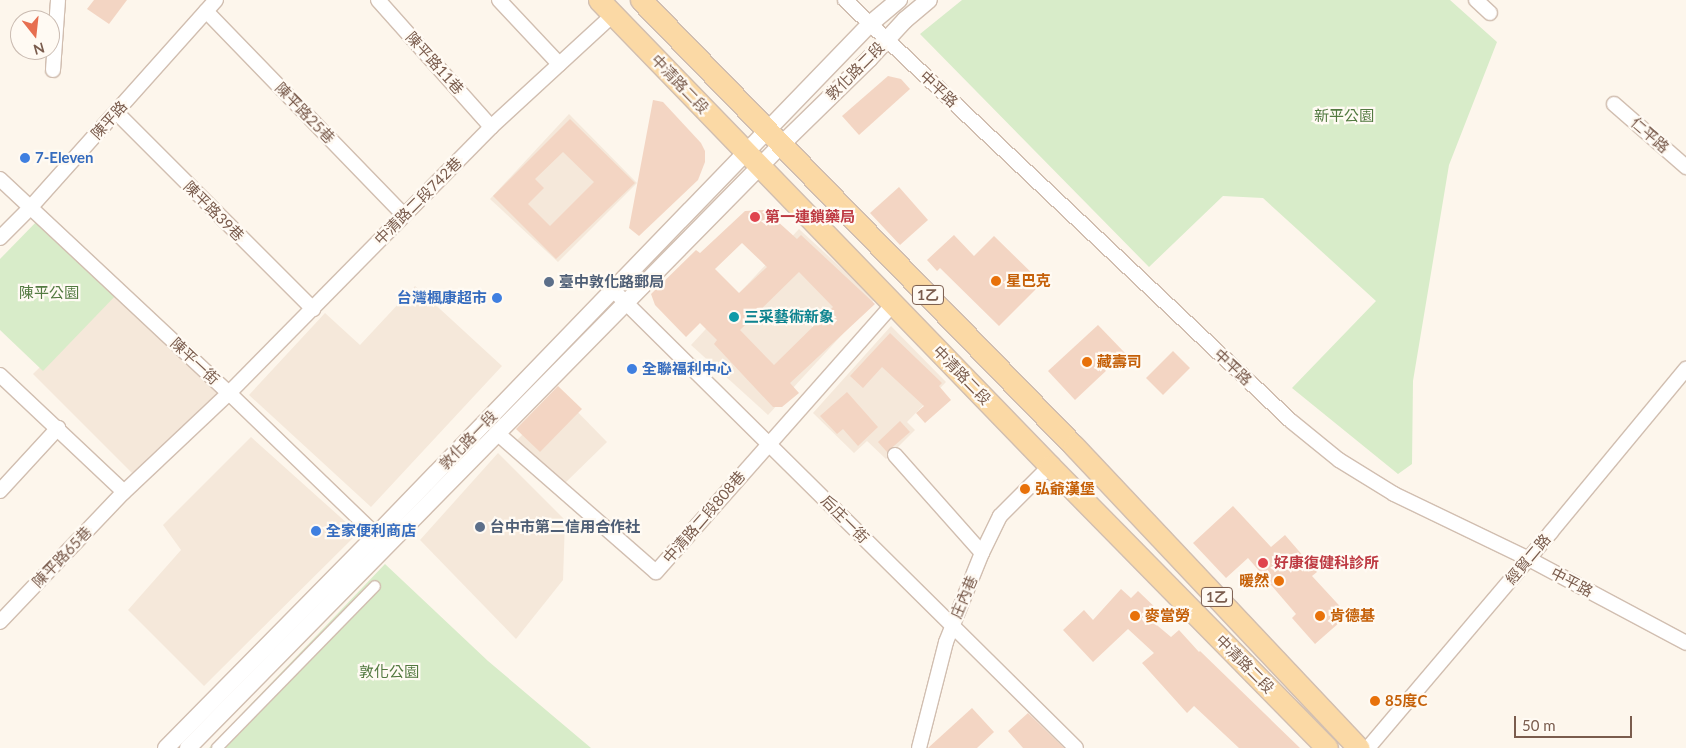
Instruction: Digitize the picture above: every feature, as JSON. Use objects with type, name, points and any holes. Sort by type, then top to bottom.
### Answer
[{"type":"main road","name":"中清路二段","points":[[599,0],[1050,466],[1327,748]]},
{"type":"main road","name":"中清路二段","points":[[641,0],[1074,446],[1359,748]]},
{"type":"street","points":[[53,70],[58,0]]},
{"type":"street","name":"陳平路","points":[[0,238],[30,208],[216,0]]},
{"type":"street","name":"陳平路11巷","points":[[378,0],[491,127]]},
{"type":"street","points":[[499,0],[559,64]]},
{"type":"street","name":"中平路","points":[[845,0],[1291,421],[1339,460],[1394,494],[1529,559],[1686,643]]},
{"type":"street","name":"敦化路二段","points":[[775,137],[870,24],[899,0]]},
{"type":"street","name":"敦化路二段","points":[[775,137],[929,0]]},
{"type":"street","points":[[1476,0],[1490,13]]},
{"type":"street","name":"陳平路25巷","points":[[206,11],[404,215]]},
{"type":"street","name":"中清路二段742巷","points":[[229,393],[491,127],[614,15]]},
{"type":"street","name":"仁平路","points":[[1614,104],[1686,167]]},
{"type":"street","name":"陳平路39巷","points":[[116,112],[313,308]]},
{"type":"street","name":"敦化路一段","points":[[166,748],[381,540],[497,433],[626,303],[775,137]]},
{"type":"street","name":"敦化路一段","points":[[188,748],[613,290],[753,160]]},
{"type":"street","name":"陳平一街","points":[[0,179],[229,393],[381,540]]},
{"type":"street","name":"后庄一街","points":[[613,290],[1076,748]]},
{"type":"street","name":"中清路二段808巷","points":[[497,433],[656,572],[893,304]]},
{"type":"street","name":"經貿二路","points":[[1368,748],[1529,559],[1686,369]]},
{"type":"street","points":[[0,376],[58,428],[124,492]]},
{"type":"street","name":"陳平路65巷","points":[[0,622],[124,492],[229,393]]},
{"type":"street","points":[[0,492],[58,428]]},
{"type":"street","points":[[895,455],[982,553]]},
{"type":"street","name":"庄內巷","points":[[919,748],[952,625],[982,553],[1000,516],[1050,466]]},
{"type":"street","points":[[217,748],[375,586]]},
{"type":"shaded area","points":[[569,114],[637,183],[558,262],[490,199]]},
{"type":"shaded area","name":"三采藝術新象","points":[[799,229],[875,299],[768,415],[691,345]]},
{"type":"shaded area","points":[[415,286],[502,366],[371,507],[249,395],[325,313],[360,345]]},
{"type":"shaded area","points":[[119,289],[222,393],[136,477],[33,374]]},
{"type":"shaded area","points":[[891,326],[946,382],[907,422],[915,430],[886,459],[867,441],[854,453],[813,413]]},
{"type":"shaded area","points":[[562,396],[607,442],[562,486],[517,440]]},
{"type":"shaded area","points":[[251,437],[358,533],[204,686],[128,610],[181,550],[163,525]]},
{"type":"shaded area","points":[[498,453],[565,520],[563,580],[516,639],[420,540]]},
{"type":"green space","name":"新平公園","points":[[962,0],[1450,0],[1497,42],[1449,165],[1413,381],[1412,464],[1398,474],[1292,388],[1376,301],[1263,198],[1223,196],[1149,267],[920,34]]},
{"type":"green space","name":"陳平公園","points":[[41,217],[119,292],[43,371],[0,330],[0,259]]},
{"type":"green space","name":"敦化公園","points":[[385,564],[488,661],[591,748],[209,748]]},
{"type":"building","points":[[94,0],[127,0],[109,24],[87,9]]},
{"type":"building","points":[[888,76],[901,79],[910,89],[859,135],[842,116]]},
{"type":"building","points":[[653,100],[663,102],[701,143],[705,151],[705,162],[698,180],[639,236],[629,228]]},
{"type":"building","points":[[570,119],[635,183],[556,259],[493,196]],"holes":[[[563,152],[594,182],[550,226],[528,204],[544,188],[535,179]]]},
{"type":"building","points":[[899,187],[928,220],[900,245],[870,213]]},
{"type":"building","name":"三采藝術新象","points":[[765,210],[797,239],[801,235],[875,304],[790,383],[799,393],[782,407],[773,407],[714,344],[717,340],[700,323],[686,337],[655,305],[651,294],[696,250],[700,253],[745,211]],"holes":[[[742,243],[767,267],[739,293],[715,269]],[[799,272],[833,307],[774,365],[740,330]]]},
{"type":"building","name":"星巴克","points":[[954,235],[974,256],[994,236],[1042,283],[999,326],[940,268],[937,271],[927,260]]},
{"type":"building","name":"藏壽司","points":[[1098,325],[1125,353],[1075,400],[1048,371]]},
{"type":"building","points":[[890,333],[942,383],[939,386],[951,400],[925,423],[916,413],[924,406],[882,367],[863,388],[850,376]]},
{"type":"building","points":[[1173,351],[1190,368],[1163,395],[1146,378]]},
{"type":"building","points":[[558,386],[582,409],[540,452],[516,429]]},
{"type":"building","points":[[847,392],[878,427],[858,446],[843,429],[837,434],[820,416]]},
{"type":"building","points":[[900,421],[910,432],[887,452],[878,442]]},
{"type":"building","points":[[1233,506],[1271,547],[1285,535],[1317,572],[1312,576],[1348,615],[1315,644],[1292,618],[1296,614],[1248,558],[1226,578],[1193,543]]},
{"type":"building","points":[[1121,589],[1131,598],[1138,591],[1160,612],[1152,621],[1171,637],[1179,630],[1199,652],[1300,748],[1239,748],[1194,706],[1187,713],[1142,663],[1154,653],[1128,629],[1093,662],[1063,630],[1084,610],[1093,620]]},
{"type":"building","points":[[972,708],[994,732],[977,748],[928,748]]},
{"type":"building","points":[[1028,713],[1064,748],[1023,748],[1008,731]]},
{"type":"place","name":"7-Eleven","points":[[25,158]]},
{"type":"place","name":"第一連鎖藥局","points":[[755,217]]},
{"type":"place","name":"星巴克","points":[[996,281]]},
{"type":"place","name":"臺中敦化路郵局","points":[[549,282]]},
{"type":"place","name":"台灣楓康超市","points":[[497,298]]},
{"type":"place","name":"三采藝術新象","points":[[734,317]]},
{"type":"place","name":"藏壽司","points":[[1087,362]]},
{"type":"place","name":"全聯福利中心","points":[[632,369]]},
{"type":"place","name":"弘爺漢堡","points":[[1025,489]]},
{"type":"place","name":"台中市第二信用合作社","points":[[480,527]]},
{"type":"place","name":"全家便利商店","points":[[316,531]]},
{"type":"place","name":"好康復健科診所","points":[[1263,563]]},
{"type":"place","name":"暖然","points":[[1279,581]]},
{"type":"place","name":"麥當勞","points":[[1135,616]]},
{"type":"place","name":"肯德基","points":[[1320,616]]},
{"type":"place","name":"85度C","points":[[1375,701]]}]
